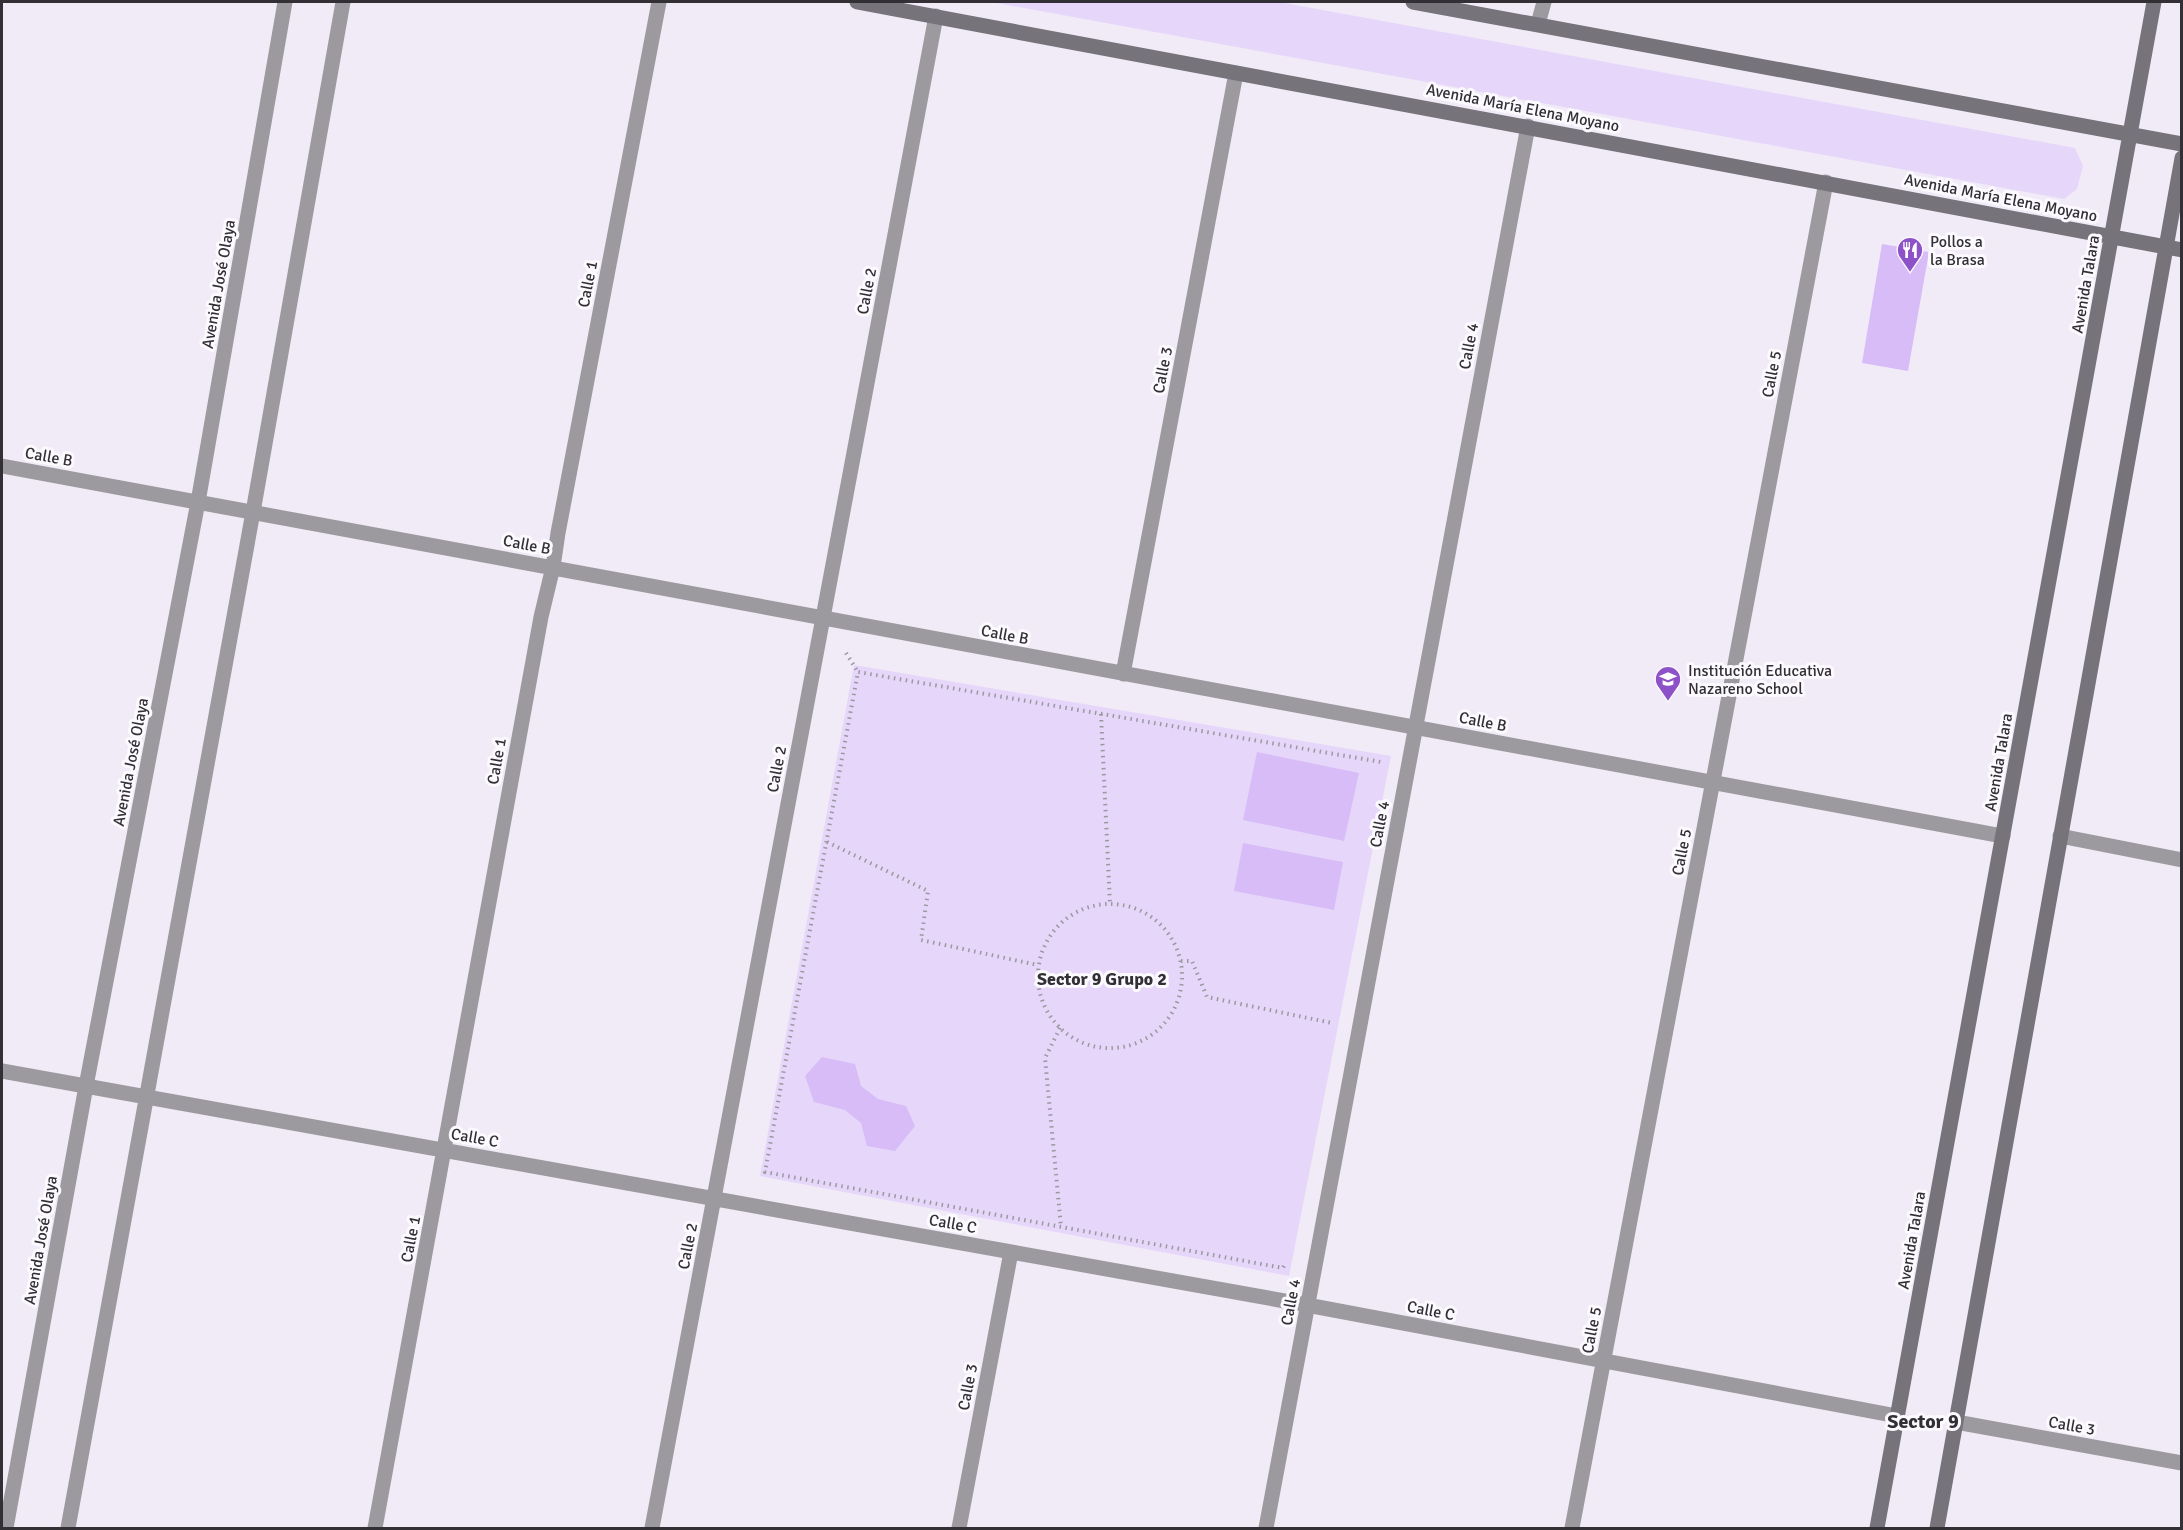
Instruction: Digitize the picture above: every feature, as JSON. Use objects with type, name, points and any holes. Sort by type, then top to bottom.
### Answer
[{"type":"street","name":"Avenida José Olaya","points":[[6,1528],[86,1086],[198,502],[285,2]]},
{"type":"street","points":[[68,1528],[253,512],[343,2]]},
{"type":"street","name":"Calle 1","points":[[375,1528],[541,617],[553,567],[658,2]]},
{"type":"street","name":"Avenida María Elena Moyano","points":[[857,2],[2181,250]]},
{"type":"street","points":[[1413,2],[2181,144]]},
{"type":"street","points":[[1538,24],[1544,2]]},
{"type":"street","name":"Avenida Talara","points":[[1877,1528],[2154,2]]},
{"type":"street","name":"Calle 2","points":[[652,1528],[936,15]]},
{"type":"street","name":"Calle 3","points":[[1123,674],[1236,73]]},
{"type":"street","name":"Calle 4","points":[[1266,1528],[1528,126]]},
{"type":"street","points":[[1937,1528],[2181,158]]},
{"type":"street","name":"Calle 5","points":[[1572,1528],[1826,182]]},
{"type":"street","name":"Calle B","points":[[2,466],[2002,836]]},
{"type":"street","points":[[2060,836],[2181,860]]},
{"type":"street","name":"Calle C","points":[[2,1071],[1307,1305],[1897,1416]]},
{"type":"street","name":"Calle 3","points":[[959,1528],[1011,1252]]},
{"type":"street","name":"Calle 3","points":[[1956,1422],[2181,1463]]},
{"type":"path","points":[[1286,1256],[1283,1268],[765,1172],[858,672],[1385,763]]},
{"type":"path","points":[[1101,714],[1110,904]]},
{"type":"path","points":[[827,842],[928,891],[921,940],[1038,965]]},
{"type":"path","points":[[1102,903],[1126,905],[1150,914],[1168,930],[1181,961],[1183,977],[1178,1001],[1165,1023],[1146,1039],[1125,1047],[1101,1048],[1079,1041],[1060,1028],[1046,1010],[1038,988],[1038,965],[1045,943],[1059,924],[1078,910],[1102,903]]},
{"type":"path","points":[[1181,961],[1192,961],[1207,997],[1332,1023]]},
{"type":"path","points":[[1330,1035],[1335,1012]]},
{"type":"path","points":[[1060,1028],[1044,1058],[1061,1227]]},
{"type":"shaded area","points":[[991,2],[1279,2],[2075,148],[2083,166],[2077,189],[2064,199]]},
{"type":"shaded area","points":[[854,665],[1391,756],[1289,1276],[760,1176]]},
{"type":"building","points":[[1882,244],[1929,252],[1908,371],[1862,363]]},
{"type":"building","points":[[1257,752],[1359,773],[1344,841],[1243,820]]},
{"type":"building","points":[[1243,843],[1343,862],[1334,910],[1234,891]]},
{"type":"building","points":[[822,1057],[855,1064],[861,1086],[878,1099],[906,1106],[915,1126],[895,1151],[867,1146],[861,1123],[845,1110],[814,1102],[805,1076]]},
{"type":"place","name":"Pollos a la Brasa","points":[[1910,273]]},
{"type":"place","name":"Institución Educativa Nazareno School","points":[[1668,702]]},
{"type":"district","name":"Sector 9 Grupo 2","points":[[1102,979]]},
{"type":"district","name":"Sector 9","points":[[1923,1421]]}]
